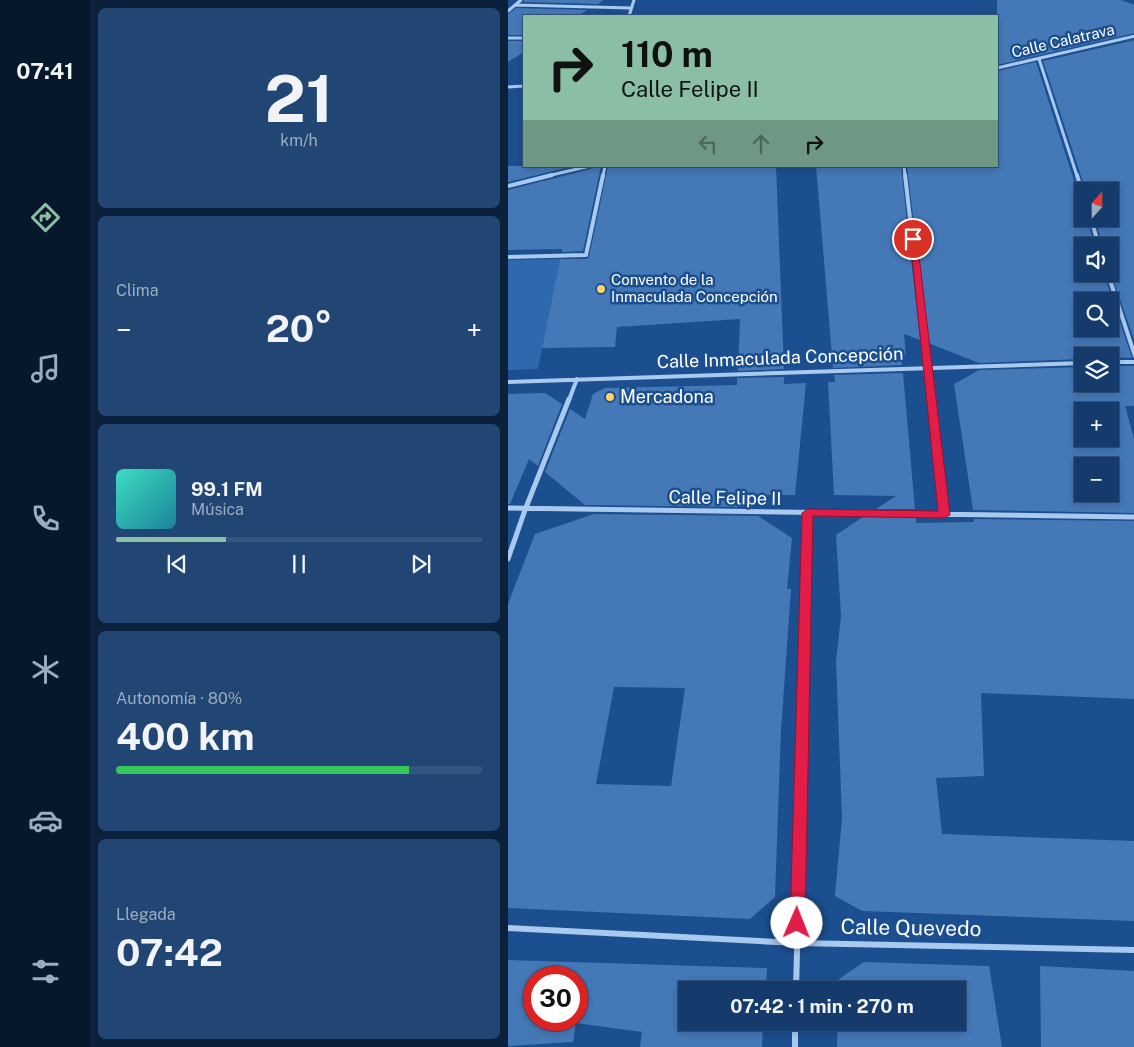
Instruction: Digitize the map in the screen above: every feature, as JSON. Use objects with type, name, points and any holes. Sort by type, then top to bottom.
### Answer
[{"type":"street","points":[[508,11],[521,0]]},
{"type":"street","points":[[629,15],[634,0]]},
{"type":"street","points":[[515,5],[631,8]]},
{"type":"street","name":"Calle Calatrava","points":[[998,68],[1134,36]]},
{"type":"street","points":[[508,38],[523,38]]},
{"type":"street","points":[[1039,58],[1079,182]]},
{"type":"street","points":[[508,87],[523,86]]},
{"type":"street","points":[[508,186],[585,167]]},
{"type":"street","points":[[508,256],[586,255],[605,167]]},
{"type":"street","points":[[904,167],[944,515]]},
{"type":"street","points":[[508,182],[533,180]]},
{"type":"street","points":[[1111,282],[1134,356]]},
{"type":"street","points":[[1119,362],[1134,362]]},
{"type":"street","name":"Calle Inmaculada Concepción","points":[[508,382],[1074,363]]},
{"type":"street","points":[[508,559],[525,510],[577,379]]},
{"type":"street","name":"Calle Felipe II","points":[[508,508],[525,510],[1134,517]]},
{"type":"street","points":[[796,981],[808,513]]},
{"type":"street","name":"Calle Quevedo","points":[[508,928],[797,943],[1134,950]]},
{"type":"street","points":[[795,1047],[796,1031]]},
{"type":"shaded area","points":[[560,259],[538,369],[508,370],[508,260]]},
{"type":"building","points":[[524,0],[603,0],[598,4],[524,2]]},
{"type":"building","points":[[997,0],[1121,0],[1135,5],[1135,33],[998,65]]},
{"type":"building","points":[[516,8],[587,10],[580,15],[523,15],[523,35],[508,35],[508,14]]},
{"type":"building","points":[[1135,40],[1135,342],[1119,292],[1114,282],[1119,282],[1119,237],[1100,237],[1098,228],[1119,228],[1119,182],[1083,182],[1043,61]]},
{"type":"building","points":[[508,41],[523,41],[523,53],[508,62]]},
{"type":"building","points":[[1036,62],[1075,182],[1074,228],[1090,228],[1092,237],[1074,237],[1074,282],[1107,282],[1110,292],[1074,292],[1074,337],[1119,337],[1119,319],[1132,358],[1119,357],[1119,347],[1074,347],[1074,359],[979,363],[928,343],[907,167],[998,167],[998,71]]},
{"type":"building","points":[[508,166],[570,167],[508,182]]},
{"type":"building","points":[[592,167],[601,167],[583,251],[562,252],[562,249],[508,250],[508,190],[591,169]]},
{"type":"building","points":[[608,167],[776,167],[784,369],[738,371],[740,319],[617,327],[615,347],[542,348],[560,259],[586,259],[589,257]]},
{"type":"building","points":[[816,167],[901,167],[920,340],[904,334],[906,355],[902,355],[902,365],[833,368]]},
{"type":"building","points":[[1119,366],[1135,366],[1135,406],[1125,406],[1135,442],[1135,513],[973,510],[954,384],[979,370],[1074,367],[1074,392],[1119,392]]},
{"type":"building","points":[[903,373],[915,509],[876,509],[896,496],[834,495],[828,382],[835,382],[834,375]]},
{"type":"building","points":[[784,377],[784,384],[806,383],[795,495],[726,495],[744,507],[585,505],[545,472],[570,409],[585,419],[593,394],[605,388],[737,385],[737,378]]},
{"type":"building","points":[[545,393],[562,404],[538,466],[529,459],[510,504],[508,504],[508,394]]},
{"type":"building","points":[[594,514],[758,516],[792,538],[787,589],[791,589],[781,730],[775,897],[750,919],[508,908],[508,604],[535,534]],"holes":[[[614,687],[685,688],[671,786],[596,784]]]},
{"type":"building","points":[[863,517],[916,518],[916,523],[974,522],[974,519],[1135,521],[1135,699],[981,693],[984,776],[936,778],[942,834],[1135,841],[1135,921],[862,911],[835,896],[842,818],[836,661],[841,616],[836,535]]},
{"type":"building","points":[[508,960],[767,968],[766,981],[678,981],[678,1031],[763,1031],[762,1047],[640,1047],[642,1032],[588,1025],[588,966],[523,966],[523,1031],[575,1031],[573,1042],[508,1046]]},
{"type":"building","points":[[864,962],[989,966],[1002,1047],[837,1047],[838,1031],[966,1031],[966,981],[839,981],[839,979]]},
{"type":"building","points":[[1040,966],[1135,971],[1135,1047],[1041,1047]]},
{"type":"place","name":"Convento de la Inmaculada Concepción","points":[[601,289]]},
{"type":"place","name":"Mercadona","points":[[610,397]]},
{"type":"route","points":[[797,923],[808,513],[944,515],[913,239]]}]
